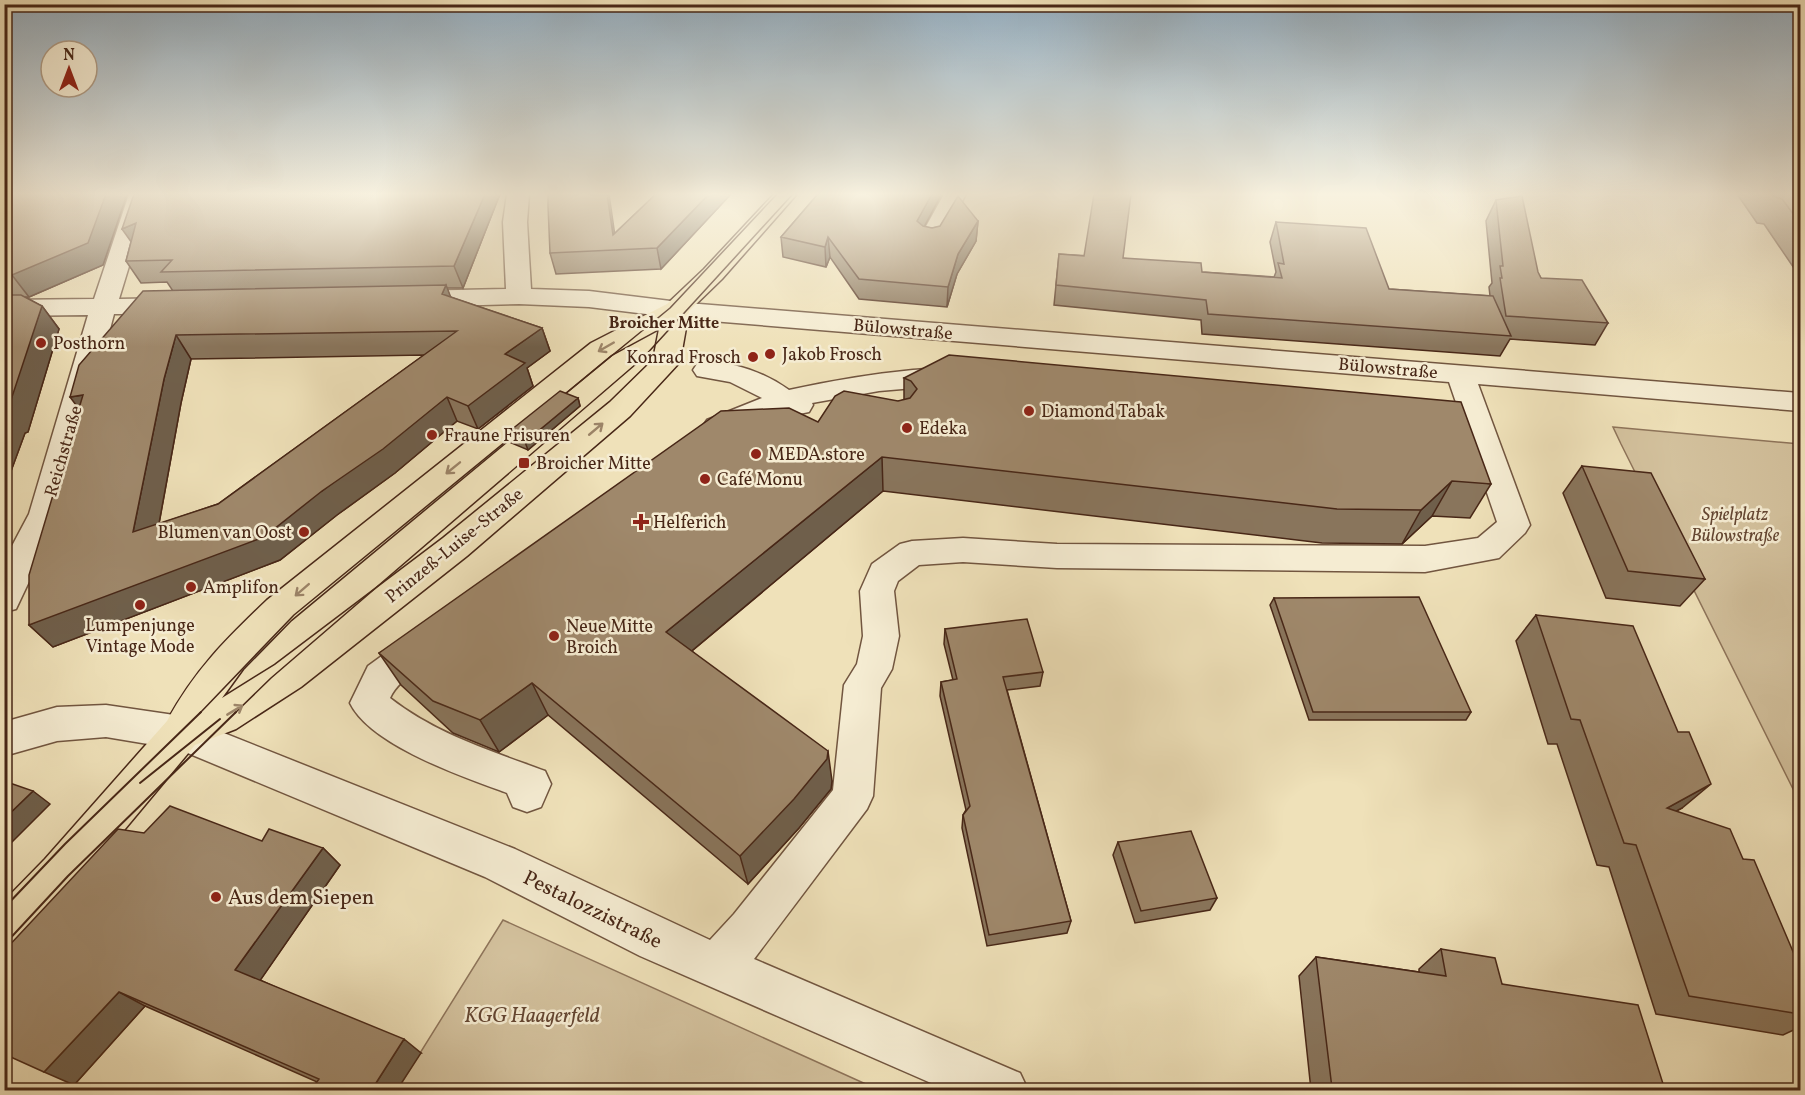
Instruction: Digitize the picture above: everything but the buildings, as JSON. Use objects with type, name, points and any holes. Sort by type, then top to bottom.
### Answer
[{"type":"main road","name":"Prinzeß-Luise-Straße","points":[[4,933],[60,874],[181,734],[195,706],[230,658],[279,610],[601,349],[676,309],[739,245]]},
{"type":"main road","name":"Prinzeß-Luise-Straße","points":[[181,734],[223,717],[288,676],[455,547],[620,409],[666,362],[676,309]]},
{"type":"street","name":"Reichstraße","points":[[4,599],[45,514],[124,245]]},
{"type":"street","points":[[516,245],[519,296]]},
{"type":"street","name":"Bülowstraße","points":[[388,299],[519,296],[589,299],[676,309],[1800,402]]},
{"type":"street","points":[[4,308],[198,305]]},
{"type":"street","points":[[707,370],[718,370],[759,383],[783,402],[852,415]]},
{"type":"street","points":[[717,966],[750,930],[854,796],[863,685],[874,669],[881,636],[877,591],[884,573],[912,553],[963,550],[1068,556],[1425,559],[1487,549],[1514,525],[1460,374]]},
{"type":"street","points":[[696,442],[715,427],[763,407],[839,389],[900,380],[954,376],[977,378]]},
{"type":"street","points":[[448,627],[371,669],[369,703],[391,723],[452,755],[531,784],[527,794]]},
{"type":"street","name":"Pestalozzistraße","points":[[4,739],[57,724],[106,720],[181,734],[500,863],[656,940],[1003,1090]]},
{"type":"green space","name":"Spielplatz Bülowstraße","points":[[1613,427],[1800,444],[1800,803],[1621,444]]},
{"type":"green space","name":"KGG Haagerfeld","points":[[503,920],[879,1090],[397,1090]]},
{"type":"tram line","points":[[554,403],[670,308],[729,245]]},
{"type":"tram line","points":[[235,713],[271,678],[643,358],[746,245]]},
{"type":"tram line","points":[[200,713],[294,615],[521,429]]},
{"type":"tram line","points":[[4,945],[68,876],[236,712]]},
{"type":"tram line","points":[[4,908],[65,844],[200,713]]},
{"type":"tram line","points":[[140,783],[220,719]]},
{"type":"place","name":"Posthorn","points":[[41,343]]},
{"type":"place","name":"Jakob Frosch","points":[[770,354]]},
{"type":"place","name":"Konrad Frosch","points":[[753,357]]},
{"type":"place","name":"Diamond Tabak","points":[[1029,411]]},
{"type":"place","name":"Edeka","points":[[907,428]]},
{"type":"place","name":"Fraune Frisuren","points":[[432,435]]},
{"type":"place","name":"MEDA.store","points":[[756,454]]},
{"type":"place","name":"Broicher Mitte","points":[[524,463]]},
{"type":"place","name":"Café Monu","points":[[705,479]]},
{"type":"place","name":"Helferich","points":[[641,522]]},
{"type":"place","name":"Blumen van Oost","points":[[304,532]]},
{"type":"place","name":"Amplifon","points":[[191,587]]},
{"type":"place","name":"Lumpenjunge Vintage Mode","points":[[140,605]]},
{"type":"place","name":"Neue Mitte Broich","points":[[554,636]]},
{"type":"place","name":"Aus dem Siepen","points":[[216,897]]},
{"type":"district","name":"Broicher Mitte","points":[[664,322]]}]
